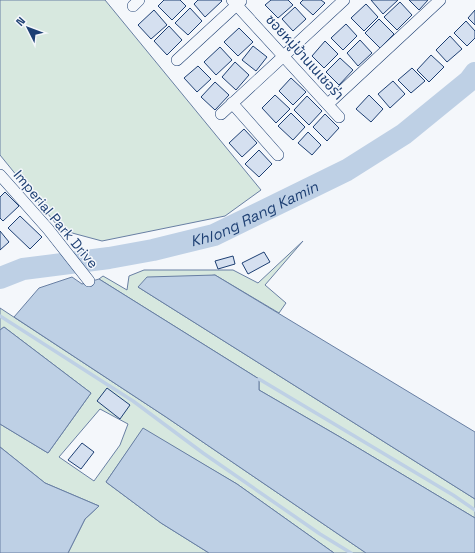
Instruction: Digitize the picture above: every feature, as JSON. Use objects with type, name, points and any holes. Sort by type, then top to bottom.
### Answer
[{"type":"street","points":[[221,114],[344,0]]},
{"type":"street","points":[[328,104],[440,0]]},
{"type":"street","points":[[177,60],[237,2]]},
{"type":"street","name":"ซอยหมู่บ้านเนเชอร่า","points":[[237,2],[339,117]]},
{"type":"street","points":[[232,103],[278,155]]},
{"type":"street","name":"Imperial Park Drive","points":[[0,176],[48,229],[89,281]]},
{"type":"shaded area","points":[[0,0],[105,0],[261,190],[225,216],[102,241],[61,230],[0,155]]},
{"type":"shaded area","points":[[303,241],[265,285],[286,303],[279,313],[215,275],[138,287],[475,499],[475,518],[259,390],[259,379],[99,279],[103,276],[127,290],[129,276],[144,270],[233,270],[258,283]]},
{"type":"shaded area","points":[[0,308],[166,417],[366,553],[334,553],[237,484],[143,429],[106,482],[161,523],[209,553],[68,553],[85,519],[99,506],[45,483],[0,447],[0,424],[48,453],[91,393],[4,327],[0,330]],"holes":[[[100,409],[128,424],[120,445],[94,481],[59,457]]]},
{"type":"water","points":[[215,275],[475,432],[475,499],[138,287],[147,277]]},
{"type":"water","points":[[72,277],[82,284],[99,279],[259,379],[259,390],[475,518],[475,553],[366,553],[166,417],[14,317],[39,288]]},
{"type":"water","points":[[4,327],[91,393],[48,453],[0,424],[0,330]]},
{"type":"water","points":[[143,428],[237,484],[334,553],[209,553],[161,523],[106,482]]},
{"type":"water","points":[[0,447],[45,483],[99,506],[85,519],[68,553],[0,553]]},
{"type":"building","points":[[164,0],[180,0],[186,6],[172,20],[158,6]]},
{"type":"building","points":[[198,0],[222,1],[205,17],[194,4]]},
{"type":"building","points":[[271,0],[288,0],[293,5],[278,18],[265,5]]},
{"type":"building","points":[[303,0],[321,0],[325,3],[313,15],[300,3]]},
{"type":"building","points":[[371,0],[398,0],[383,14]]},
{"type":"building","points":[[409,0],[428,0],[419,10]]},
{"type":"building","points":[[400,2],[412,15],[397,30],[384,17]]},
{"type":"building","points":[[366,4],[378,17],[364,31],[351,18]]},
{"type":"building","points":[[295,7],[306,19],[293,31],[282,19]]},
{"type":"building","points":[[190,8],[202,21],[188,35],[175,23]]},
{"type":"building","points":[[154,10],[167,25],[151,39],[138,25]]},
{"type":"building","points":[[475,10],[475,25],[468,18]]},
{"type":"building","points":[[379,19],[394,34],[380,48],[365,33]]},
{"type":"building","points":[[466,21],[475,31],[475,38],[467,46],[454,33]]},
{"type":"building","points":[[346,24],[357,36],[343,50],[331,38]]},
{"type":"building","points":[[169,26],[182,40],[167,55],[154,41]]},
{"type":"building","points":[[239,28],[253,42],[238,56],[224,42]]},
{"type":"building","points":[[450,36],[462,49],[447,62],[436,50]]},
{"type":"building","points":[[360,40],[372,53],[358,66],[347,53]]},
{"type":"building","points":[[325,41],[338,54],[324,68],[312,56]]},
{"type":"building","points":[[253,46],[267,57],[256,71],[242,60]]},
{"type":"building","points":[[220,47],[232,60],[216,75],[204,62]]},
{"type":"building","points":[[431,55],[444,67],[429,82],[417,70]]},
{"type":"building","points":[[340,58],[353,70],[339,85],[326,72]]},
{"type":"building","points":[[235,62],[249,75],[236,90],[222,77]]},
{"type":"building","points":[[198,66],[211,79],[197,92],[184,78]]},
{"type":"building","points":[[412,68],[425,81],[411,93],[398,80]]},
{"type":"building","points":[[291,78],[306,92],[293,105],[279,91]]},
{"type":"building","points":[[393,81],[405,94],[390,108],[378,94]]},
{"type":"building","points":[[215,82],[229,95],[215,110],[201,97]]},
{"type":"building","points":[[275,95],[290,109],[276,123],[262,108]]},
{"type":"building","points":[[369,95],[383,109],[371,122],[356,109]]},
{"type":"building","points":[[307,96],[322,111],[309,125],[294,110]]},
{"type":"building","points":[[291,113],[305,127],[293,140],[278,126]]},
{"type":"building","points":[[325,114],[339,128],[327,141],[313,127]]},
{"type":"building","points":[[244,129],[257,143],[242,157],[229,143]]},
{"type":"building","points":[[308,132],[321,145],[312,155],[298,143]]},
{"type":"building","points":[[259,150],[272,164],[259,177],[245,164]]},
{"type":"building","points":[[5,192],[19,206],[3,221],[0,218],[0,197]]},
{"type":"building","points":[[20,216],[42,237],[30,249],[8,228]]},
{"type":"building","points":[[0,231],[9,242],[0,250]]},
{"type":"building","points":[[264,252],[270,262],[248,274],[242,263]]},
{"type":"building","points":[[233,256],[235,264],[218,269],[215,261]]},
{"type":"building","points":[[107,388],[130,405],[120,419],[97,401]]},
{"type":"building","points":[[82,443],[94,452],[81,469],[68,460]]},
{"type":"waterway","name":"Khlong Rang Kamin","points":[[0,278],[23,269],[109,258],[153,250],[214,235],[347,170],[404,134],[469,81],[475,73]]},
{"type":"waterway","points":[[0,316],[133,401],[203,453],[320,534],[351,553]]},
{"type":"waterway","points":[[259,379],[453,495],[475,510]]}]
